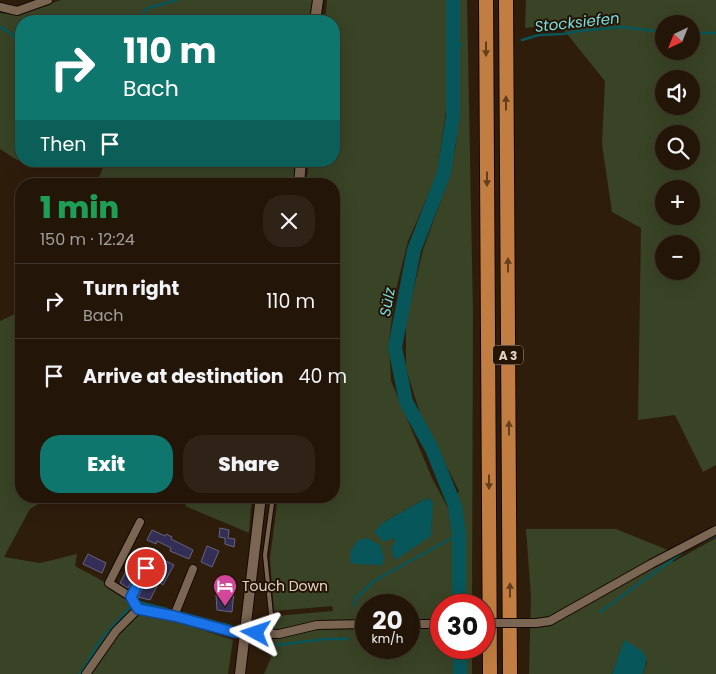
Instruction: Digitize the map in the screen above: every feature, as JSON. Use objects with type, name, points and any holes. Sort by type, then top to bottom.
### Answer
[{"type":"highway","name":"A 3","points":[[486,0],[490,674]]},
{"type":"highway","name":"A 3","points":[[506,0],[510,674]]},
{"type":"main road","points":[[316,15],[318,0]]},
{"type":"main road","points":[[240,674],[260,503]]},
{"type":"street","points":[[0,7],[17,12],[48,0]]},
{"type":"street","points":[[140,522],[109,583],[131,597],[138,609],[174,616],[233,632],[245,633],[279,634],[317,625],[355,624]]},
{"type":"street","points":[[495,624],[550,621],[716,530]]},
{"type":"street","points":[[131,597],[154,554]]},
{"type":"street","points":[[174,616],[193,569]]},
{"type":"street","points":[[86,674],[116,631],[138,609]]},
{"type":"lane","points":[[271,634],[265,554],[272,503]]},
{"type":"green space","points":[[62,0],[313,0],[312,15],[15,15],[15,159],[0,149],[0,13],[11,14]]},
{"type":"green space","points":[[327,0],[446,0],[447,104],[437,175],[408,241],[395,294],[389,341],[391,381],[432,478],[449,510],[459,491],[421,416],[406,369],[406,320],[423,250],[447,183],[456,145],[459,90],[458,0],[467,0],[473,314],[472,594],[430,594],[430,659],[472,659],[472,674],[264,674],[273,653],[275,616],[333,611],[332,606],[274,611],[270,558],[277,503],[340,503],[340,178],[307,178],[308,167],[340,167],[340,15],[326,15]],"holes":[[[427,498],[433,502],[395,542],[384,522]]]},
{"type":"green space","points":[[526,0],[716,0],[716,465],[703,472],[675,415],[638,420],[641,228],[612,212],[602,144],[605,81],[559,24],[525,28]]},
{"type":"green space","points":[[103,167],[295,167],[295,178],[99,178]]},
{"type":"green space","points":[[15,314],[15,503],[40,503],[30,509],[4,557],[40,563],[77,554],[75,566],[117,590],[131,602],[134,608],[106,637],[81,674],[0,674],[0,321]]},
{"type":"green space","points":[[187,503],[251,503],[249,533],[185,506]]},
{"type":"green space","points":[[526,529],[616,529],[668,550],[673,562],[716,538],[716,674],[643,674],[647,662],[624,641],[612,674],[529,674],[531,597]]},
{"type":"green space","points":[[143,613],[154,614],[233,640],[228,674],[90,674],[119,631]]},
{"type":"water","points":[[427,498],[433,502],[431,536],[395,560],[391,548],[395,542],[393,538],[384,542],[374,532],[384,522]]},
{"type":"water","points":[[367,538],[380,545],[384,557],[383,565],[354,564],[350,561],[351,551],[358,540]]},
{"type":"water","points":[[624,640],[643,652],[646,661],[643,674],[612,674]]},
{"type":"building","points":[[220,528],[229,530],[228,538],[235,539],[234,547],[225,544],[225,538],[219,537]]},
{"type":"building","points":[[152,530],[165,536],[166,534],[172,537],[171,539],[193,550],[189,559],[170,551],[171,548],[157,541],[156,544],[147,540]]},
{"type":"building","points":[[207,546],[219,551],[212,567],[201,562]]},
{"type":"building","points":[[136,552],[144,557],[128,588],[120,583]]},
{"type":"building","points":[[88,554],[106,563],[102,573],[83,564]]},
{"type":"building","points":[[164,560],[174,565],[163,585],[159,582],[150,600],[138,597],[149,577],[153,579]]},
{"type":"building","points":[[220,578],[235,581],[232,612],[217,610],[216,595],[219,595]]},
{"type":"waterway","points":[[142,15],[148,8],[177,0]]},
{"type":"waterway","name":"Sülz","points":[[453,0],[453,116],[444,173],[414,250],[395,347],[406,402],[432,449],[455,506],[459,534],[459,594]]},
{"type":"waterway","points":[[0,27],[12,34],[15,39]]},
{"type":"waterway","name":"Stocksiefen","points":[[522,40],[539,35],[622,27],[655,31]]},
{"type":"waterway","name":"Stocksiefen","points":[[700,33],[716,33]]},
{"type":"waterway","name":"Stocksiefen","points":[[453,46],[462,45]]},
{"type":"waterway","points":[[354,605],[356,598],[374,581],[459,534]]},
{"type":"waterway","points":[[600,612],[687,549],[716,535]]},
{"type":"waterway","points":[[139,602],[167,609]]},
{"type":"waterway","points":[[80,674],[103,637],[131,606]]},
{"type":"waterway","points":[[182,613],[231,626]]},
{"type":"waterway","points":[[277,645],[326,639],[348,639]]},
{"type":"waterway","name":"Sülz","points":[[460,659],[460,674]]},
{"type":"place","name":"Touch Down","points":[[225,607]]},
{"type":"route","points":[[146,568],[131,597],[138,609],[174,616],[233,632],[256,633]]}]
